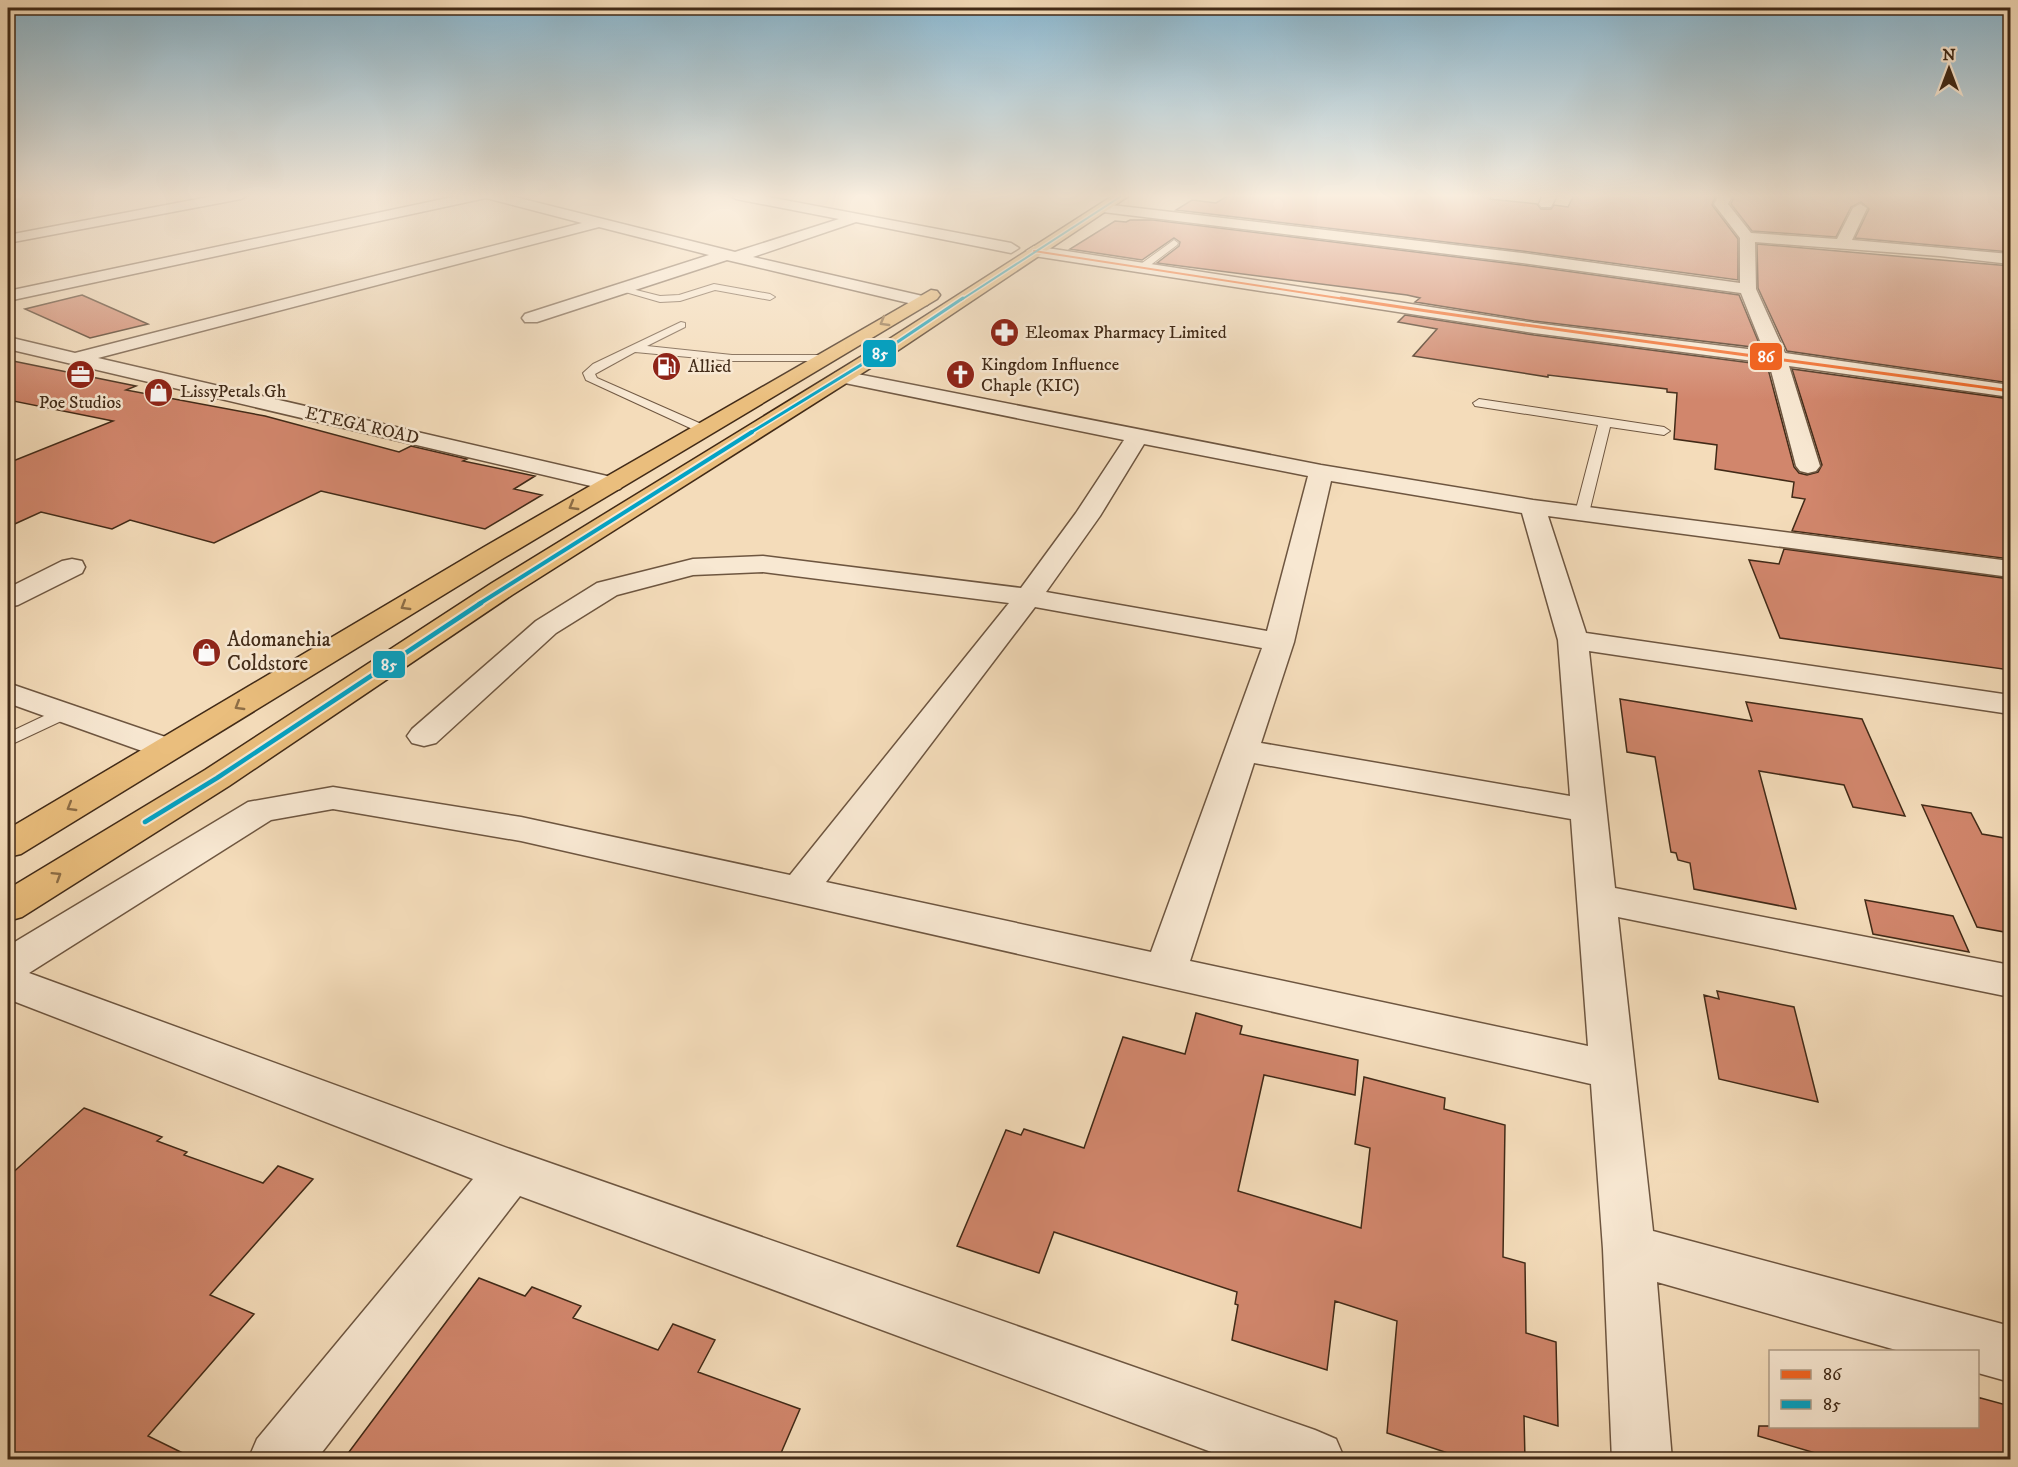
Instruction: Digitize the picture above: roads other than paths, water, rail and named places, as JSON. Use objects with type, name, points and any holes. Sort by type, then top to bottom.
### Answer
[{"type":"main road","points":[[975,269],[988,263]]},
{"type":"main road","points":[[8,907],[217,778],[677,478],[842,377],[1002,263]]},
{"type":"main road","points":[[8,845],[689,436],[948,285]]},
{"type":"main road","points":[[297,671],[354,688]]},
{"type":"street","points":[[8,296],[161,263]]},
{"type":"street","points":[[73,359],[441,263]]},
{"type":"street","points":[[531,318],[706,263]]},
{"type":"street","points":[[762,263],[921,301]]},
{"type":"street","points":[[1113,263],[1534,328],[1777,358],[2010,391]]},
{"type":"street","points":[[1562,263],[1748,289]]},
{"type":"street","points":[[1748,263],[1748,289],[1777,358],[1808,466]]},
{"type":"street","name":"ETEGA ROAD","points":[[8,343],[612,484]]},
{"type":"street","points":[[842,377],[1321,471],[1533,507],[2010,569]]},
{"type":"street","points":[[798,891],[1028,597],[1087,516],[1138,435]]},
{"type":"street","points":[[1165,972],[1279,642],[1321,471]]},
{"type":"street","points":[[1533,507],[1573,640],[1629,1248],[1642,1460]]},
{"type":"street","points":[[424,736],[546,627],[607,589],[693,567],[763,564],[1028,597],[1279,642]]},
{"type":"street","points":[[8,599],[72,567]]},
{"type":"street","points":[[1573,640],[2010,704]]},
{"type":"street","points":[[8,692],[168,749]]},
{"type":"street","points":[[1241,750],[1590,811]]},
{"type":"street","points":[[8,966],[261,810],[333,798],[521,830],[1612,1070]]},
{"type":"street","points":[[1598,899],[2010,981]]},
{"type":"street","points":[[8,982],[510,1170],[1315,1460]]},
{"type":"street","points":[[278,1460],[510,1170]]},
{"type":"street","points":[[1629,1248],[2010,1354]]},
{"type":"lane","points":[[1141,268],[1147,263]]},
{"type":"lane","points":[[620,289],[660,299],[680,298],[714,287],[770,297]]},
{"type":"lane","points":[[681,325],[597,366],[589,373],[592,380],[689,436]]},
{"type":"lane","points":[[633,348],[732,358],[820,358]]},
{"type":"lane","points":[[1479,403],[1664,431]]},
{"type":"lane","points":[[1582,513],[1605,422]]},
{"type":"lane","points":[[8,740],[65,712]]},
{"type":"place","name":"Eleomax Pharmacy Limited","points":[[1004,333]]},
{"type":"place","name":"Allied","points":[[667,367]]},
{"type":"place","name":"Poe Studios","points":[[80,374]]},
{"type":"place","name":"Kingdom Influence Chaple (KIC)","points":[[960,375]]},
{"type":"place","name":"LissyPetals Gh","points":[[159,392]]},
{"type":"place","name":"Adomanehia Coldstore","points":[[206,652]]}]
